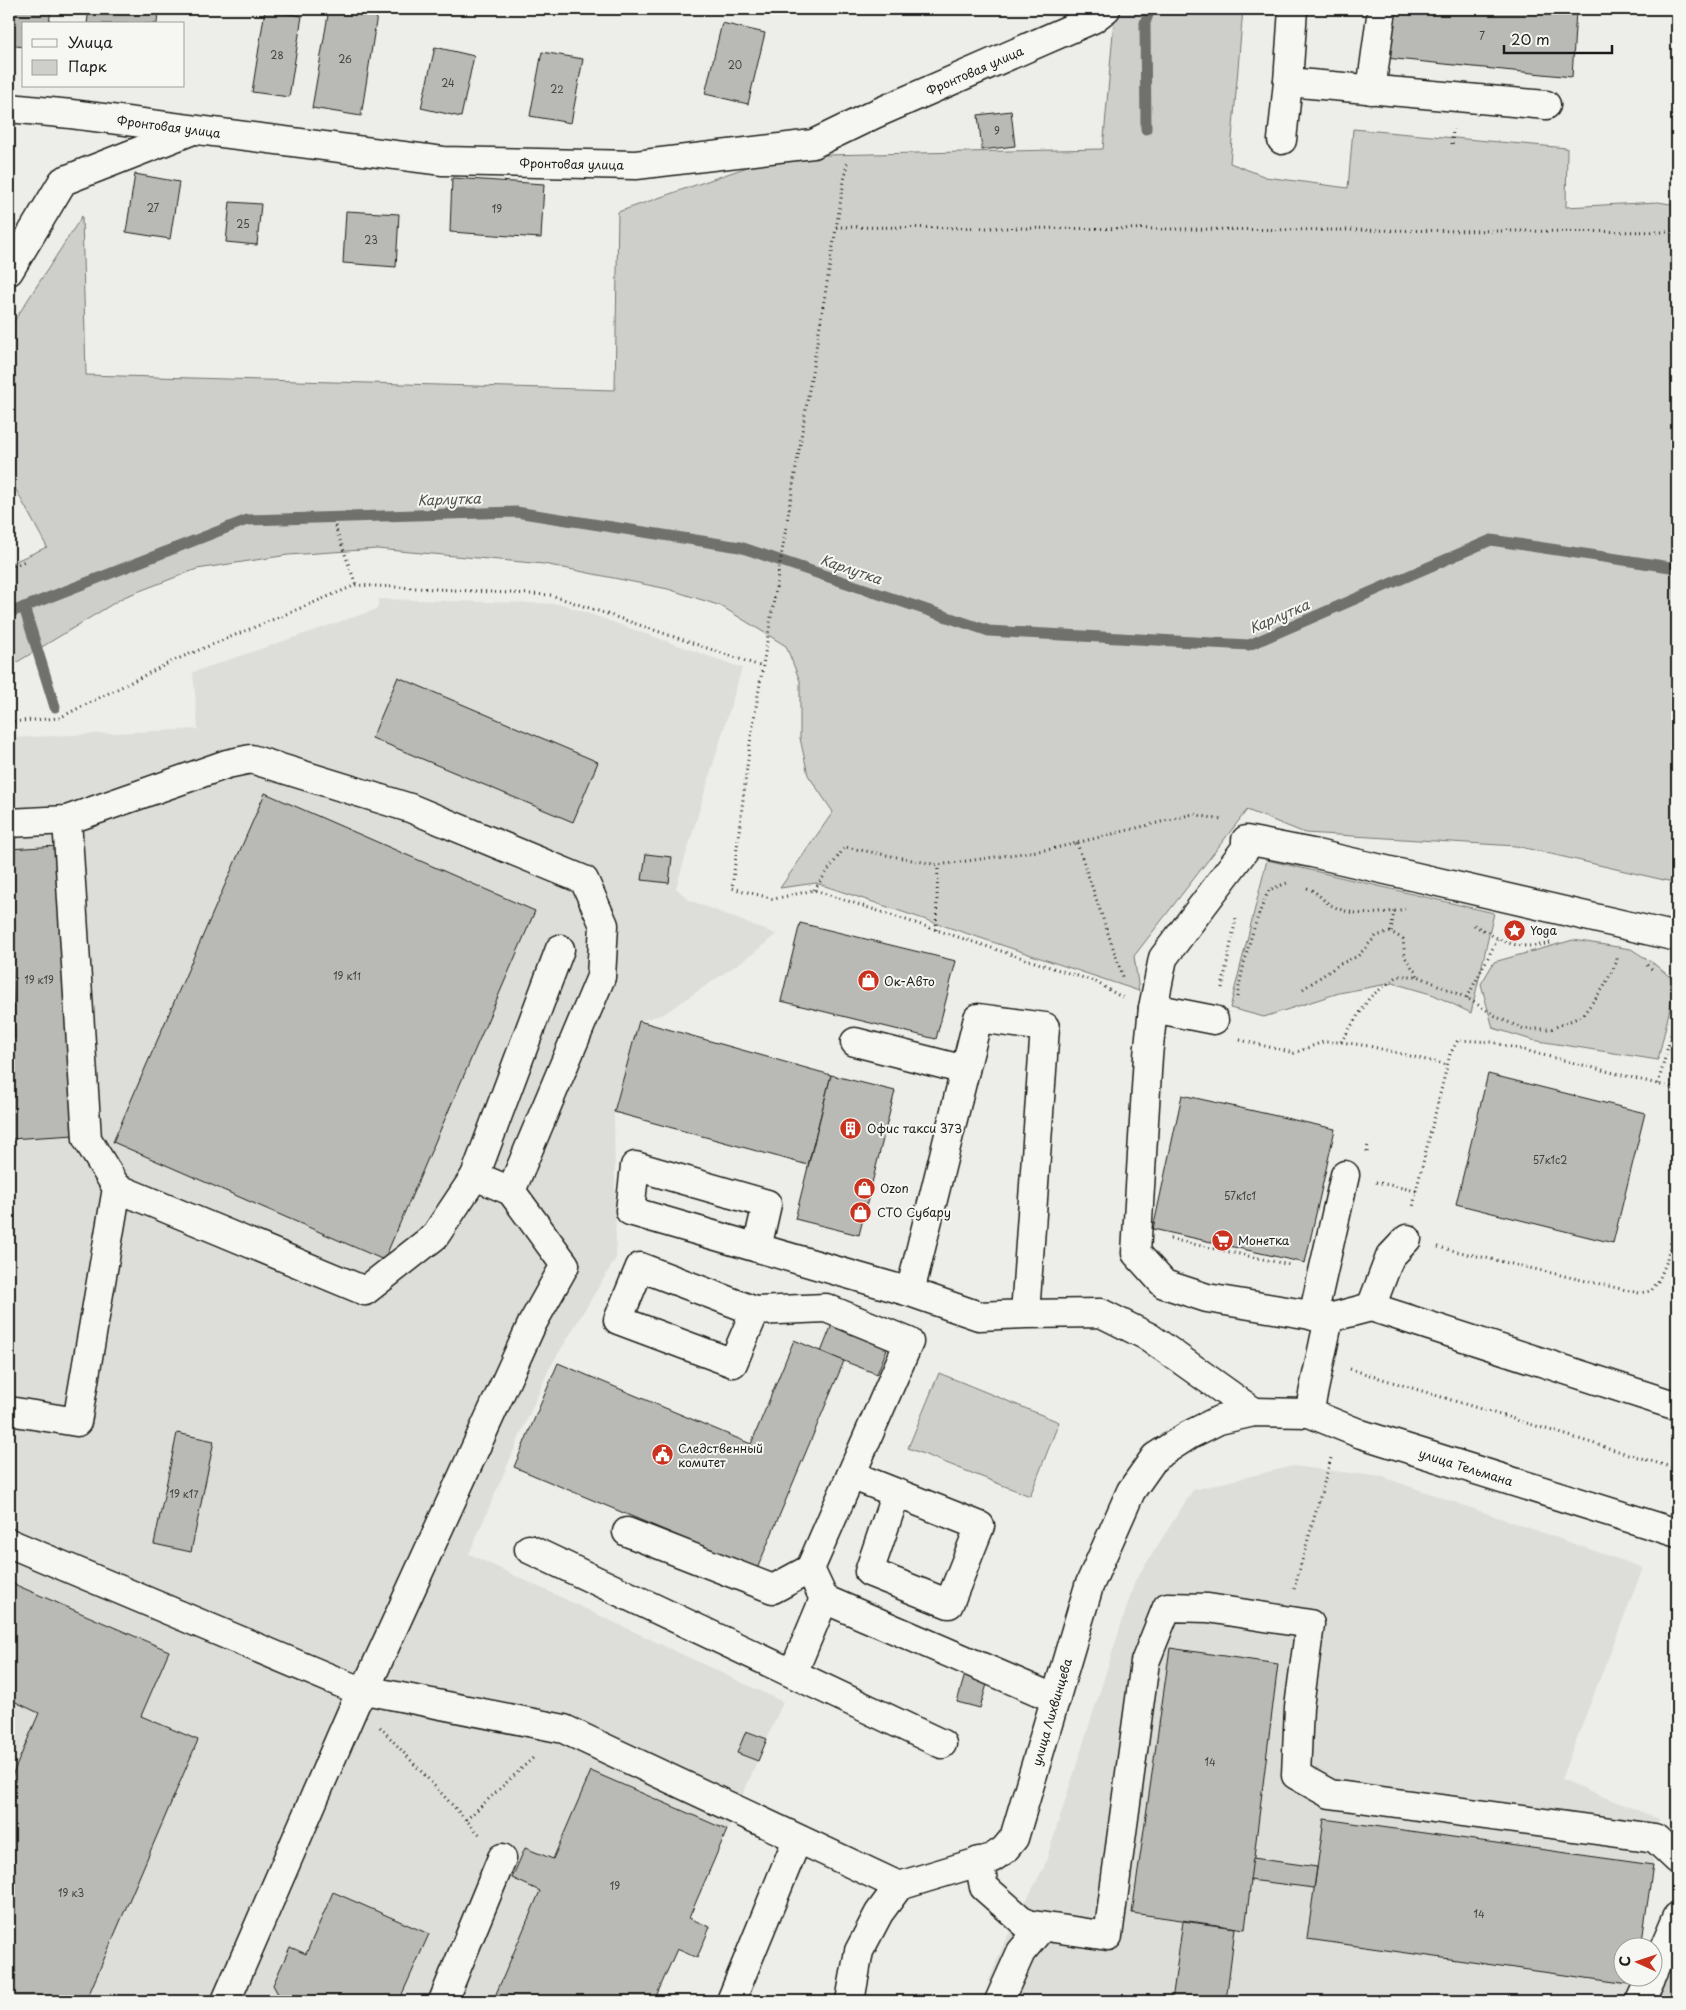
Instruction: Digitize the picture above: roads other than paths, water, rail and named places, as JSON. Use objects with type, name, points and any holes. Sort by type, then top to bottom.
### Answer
[{"type":"street","name":"Фронтовая улица","points":[[9,108],[452,161],[636,165],[813,144],[875,114],[1093,19],[1106,9]]},
{"type":"street","points":[[1282,140],[1293,9]]},
{"type":"street","points":[[1371,90],[1382,9]]},
{"type":"street","points":[[1288,82],[1546,105]]},
{"type":"street","points":[[9,270],[63,181],[194,129]]},
{"type":"street","points":[[9,823],[67,820],[227,764],[251,759],[410,808],[584,880],[604,925],[601,977],[511,1191]]},
{"type":"street","points":[[67,820],[87,1138],[117,1188],[365,1290],[435,1236],[475,1176],[560,949]]},
{"type":"street","points":[[1677,937],[1304,871],[1246,840],[1246,848],[1163,958],[1145,1008],[1142,1131],[1136,1252],[1164,1284],[1207,1298],[1321,1317],[1371,1307],[1677,1406]]},
{"type":"street","points":[[1145,1008],[1217,1009]]},
{"type":"street","points":[[910,1292],[978,1018],[1045,1027],[1025,1314]]},
{"type":"street","points":[[855,1042],[965,1070]]},
{"type":"street","points":[[757,1248],[767,1204],[635,1166],[630,1211],[757,1248],[910,1292],[979,1316],[1101,1313],[1149,1337],[1254,1412]]},
{"type":"street","points":[[226,2001],[361,1696],[532,1324],[565,1265],[511,1191],[475,1176]]},
{"type":"street","points":[[1309,1413],[1326,1259],[1358,1178]]},
{"type":"street","points":[[9,1411],[77,1422],[117,1188]]},
{"type":"street","points":[[1371,1307],[1390,1257],[1406,1239]]},
{"type":"street","points":[[628,1532],[774,1589],[810,1569],[909,1342],[826,1308],[755,1311],[640,1267],[618,1320],[733,1363],[755,1311]]},
{"type":"street","name":"улица Тельмана","points":[[1254,1412],[1309,1413],[1361,1434],[1677,1533]]},
{"type":"street","name":"улица Лихвинцева","points":[[899,1886],[992,1858],[1004,1850],[1014,1838],[1089,1586],[1136,1484],[1155,1457],[1188,1435],[1219,1420],[1254,1412]]},
{"type":"street","points":[[851,1475],[896,1493]]},
{"type":"street","points":[[9,1542],[348,1686],[361,1696],[564,1729],[797,1840],[899,1886],[879,1913],[859,1951],[850,2001]]},
{"type":"street","points":[[529,1549],[942,1744]]},
{"type":"street","points":[[810,1569],[824,1598],[1056,1699]]},
{"type":"street","points":[[793,1673],[824,1598]]},
{"type":"street","points":[[980,1861],[984,1887],[1026,1924],[1108,1936],[1145,1662],[1167,1607],[1208,1608],[1310,1624],[1299,1707],[1296,1775],[1330,1794],[1655,1838],[1677,1859]]},
{"type":"street","points":[[732,2001],[797,1840]]},
{"type":"street","points":[[443,2001],[502,1858]]},
{"type":"street","points":[[1664,1948],[1677,1917]]},
{"type":"street","points":[[999,2001],[1021,1952],[1042,1927]]},
{"type":"street","points":[[1640,2001],[1646,1988]]},
{"type":"waterway","points":[[1146,129],[1145,23],[1150,9]]},
{"type":"waterway","name":"Карлутка","points":[[9,613],[247,520],[516,512],[740,547],[989,631],[1249,645],[1491,540],[1677,568]]},
{"type":"waterway","points":[[24,607],[55,707]]},
{"type":"place","name":"Yoga","points":[[1514,930]]},
{"type":"place","name":"Ок-Авто","points":[[868,981]]},
{"type":"place","name":"Офис такси 373","points":[[851,1128]]},
{"type":"place","name":"Ozon","points":[[864,1188]]},
{"type":"place","name":"СТО Субару","points":[[861,1212]]},
{"type":"place","name":"Монетка","points":[[1222,1240]]},
{"type":"place","name":"Следственный комитет","points":[[662,1455]]}]
